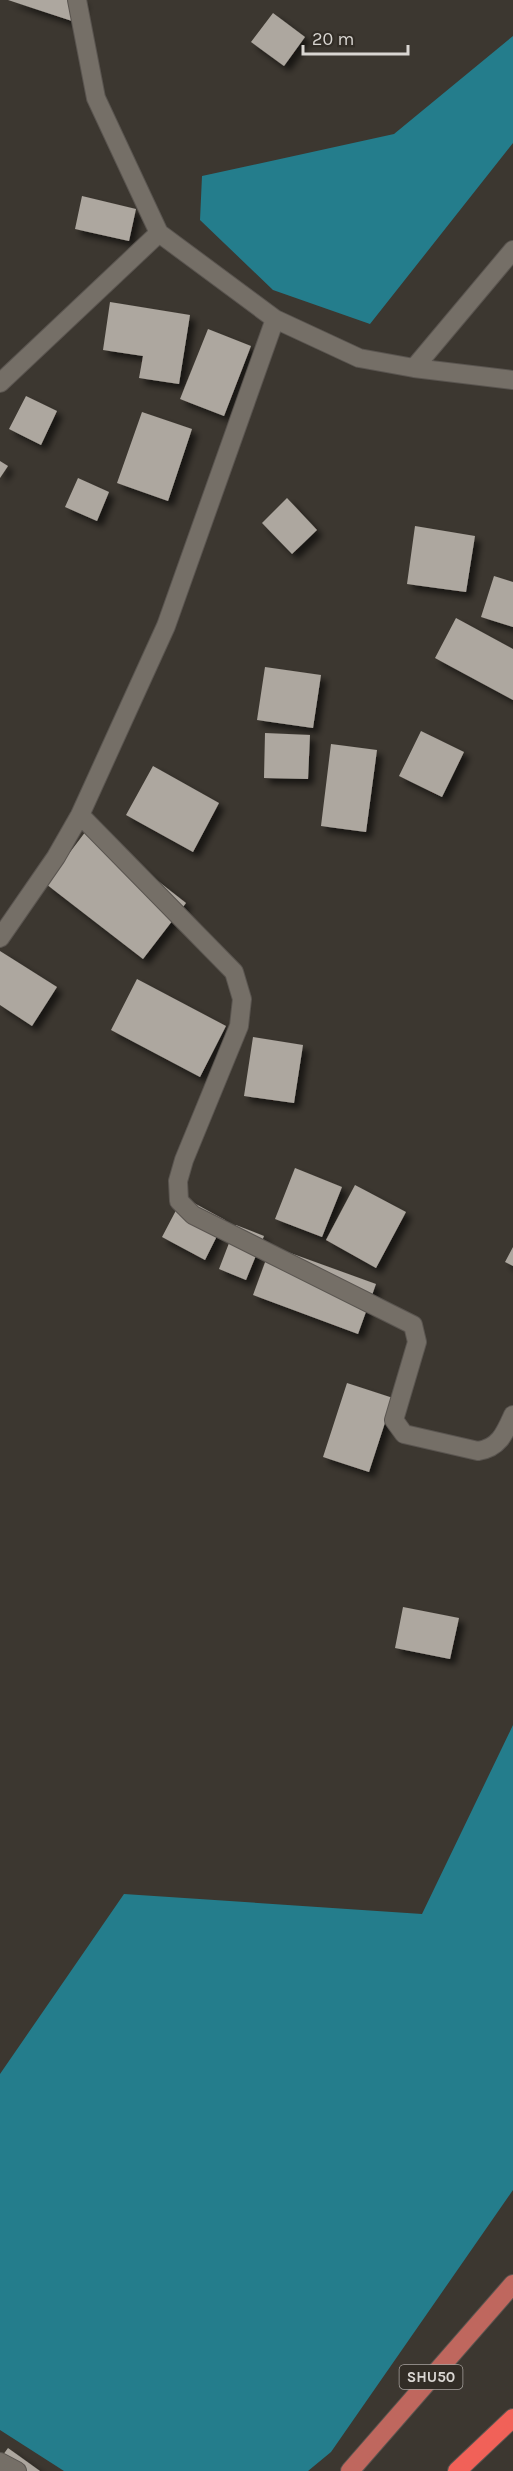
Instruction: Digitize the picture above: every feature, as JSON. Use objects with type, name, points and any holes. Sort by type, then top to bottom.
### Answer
[{"type":"highway","points":[[457,2471],[513,2418]]},
{"type":"main road","name":"SHU50","points":[[351,2471],[513,2284]]},
{"type":"street","points":[[77,0],[96,98],[159,233],[275,319],[359,358],[414,368],[513,380]]},
{"type":"street","points":[[0,383],[159,233]]},
{"type":"street","points":[[414,368],[513,250]]},
{"type":"street","points":[[0,938],[56,857],[80,816],[166,626],[275,319]]},
{"type":"street","points":[[80,816],[234,972],[242,999],[239,1026],[184,1160],[178,1181],[179,1201],[193,1215],[413,1325],[418,1335],[417,1342],[394,1420],[404,1434],[478,1451],[490,1449],[505,1434],[513,1415]]},
{"type":"street","points":[[0,2462],[17,2471]]},
{"type":"water","points":[[513,36],[513,143],[370,324],[273,290],[200,220],[202,176],[394,134]]},
{"type":"water","points":[[513,1725],[513,2190],[331,2452],[308,2471],[64,2471],[0,2430],[0,2074],[124,1894],[422,1914]]},
{"type":"building","points":[[8,0],[83,0],[75,22]]},
{"type":"building","points":[[273,13],[305,37],[284,66],[251,42]]},
{"type":"building","points":[[82,196],[136,209],[129,241],[75,229]]},
{"type":"building","points":[[110,302],[190,315],[179,384],[139,378],[143,356],[103,350]]},
{"type":"building","points":[[208,329],[251,346],[224,416],[180,399]]},
{"type":"building","points":[[26,396],[57,411],[41,445],[9,429]]},
{"type":"building","points":[[142,412],[192,429],[168,501],[117,483]]},
{"type":"building","points":[[0,461],[8,466],[0,478]]},
{"type":"building","points":[[78,478],[109,492],[97,521],[65,507]]},
{"type":"building","points":[[287,498],[317,530],[292,554],[262,523]]},
{"type":"building","points":[[415,526],[475,536],[466,592],[407,584]]},
{"type":"building","points":[[494,576],[513,582],[513,627],[481,617]]},
{"type":"building","points":[[456,618],[513,649],[513,700],[435,658]]},
{"type":"building","points":[[265,667],[321,675],[313,728],[257,720]]},
{"type":"building","points":[[421,731],[464,752],[442,797],[399,776]]},
{"type":"building","points":[[265,733],[310,735],[308,779],[264,778]]},
{"type":"building","points":[[331,744],[377,750],[366,832],[321,826]]},
{"type":"building","points":[[153,766],[219,803],[193,852],[126,815]]},
{"type":"building","points":[[89,827],[186,903],[143,959],[46,884]]},
{"type":"building","points":[[0,951],[57,987],[32,1026],[0,1005]]},
{"type":"building","points":[[137,979],[226,1026],[200,1077],[111,1030]]},
{"type":"building","points":[[253,1037],[303,1045],[294,1103],[244,1096]]},
{"type":"building","points":[[295,1168],[342,1187],[322,1237],[275,1219]]},
{"type":"building","points":[[355,1185],[406,1212],[376,1268],[326,1240]]},
{"type":"building","points":[[183,1197],[225,1220],[205,1260],[162,1237]]},
{"type":"building","points":[[236,1225],[264,1236],[246,1280],[219,1269]]},
{"type":"building","points":[[271,1246],[376,1284],[358,1334],[253,1295]]},
{"type":"building","points":[[513,1247],[513,1266],[505,1262]]},
{"type":"building","points":[[347,1383],[393,1398],[369,1472],[323,1457]]},
{"type":"building","points":[[403,1607],[459,1618],[450,1659],[395,1648]]},
{"type":"building","points":[[8,2448],[40,2471],[0,2471],[0,2459]]}]
